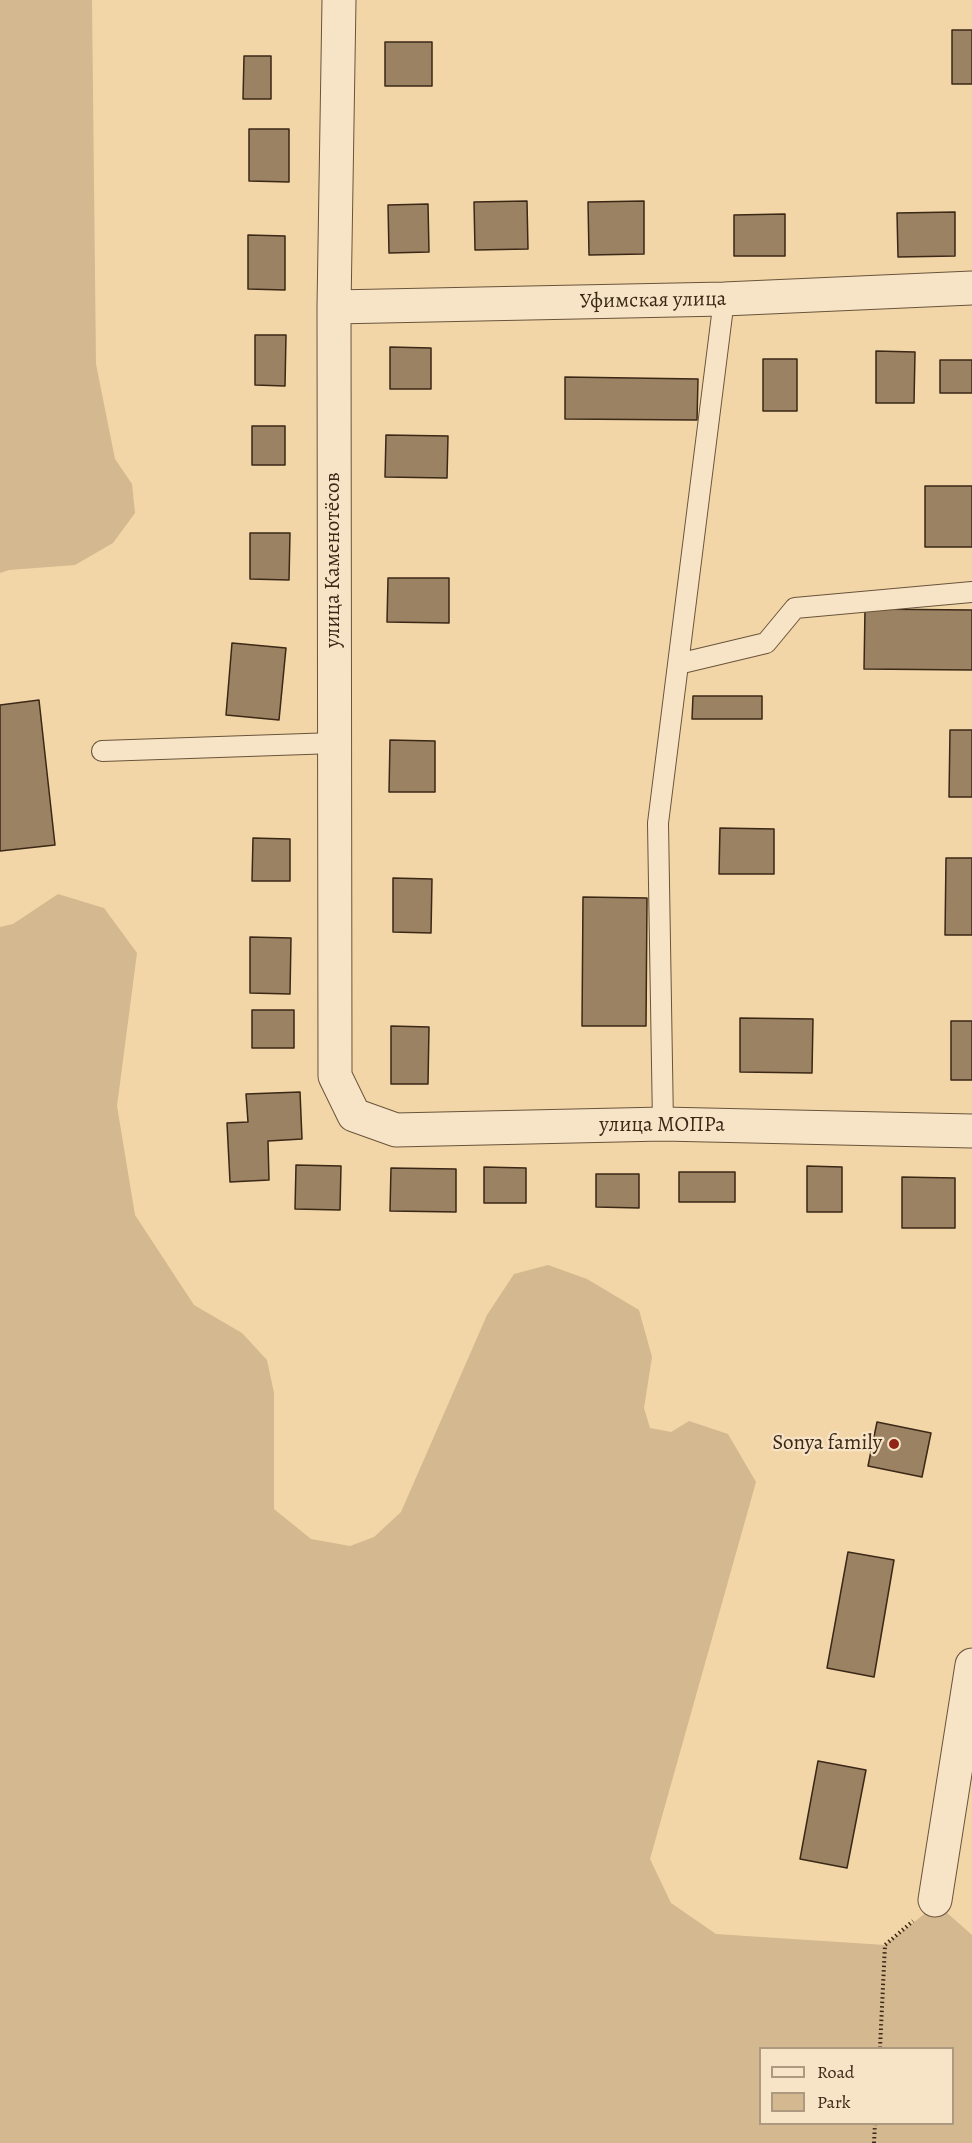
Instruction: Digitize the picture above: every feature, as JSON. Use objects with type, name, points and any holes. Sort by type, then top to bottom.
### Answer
[{"type":"street","name":"улица Каменотёсов","points":[[339,0],[333,307],[335,1077],[354,1115]]},
{"type":"street","name":"Уфимская улица","points":[[333,307],[724,299],[972,288]]},
{"type":"street","name":"улица МОПРа","points":[[354,1115],[396,1130],[663,1125],[972,1131]]},
{"type":"street","points":[[935,1900],[972,1665]]},
{"type":"lane","points":[[663,1125],[658,823],[724,299]]},
{"type":"lane","points":[[678,664],[766,643],[795,608],[972,592]]},
{"type":"lane","points":[[102,751],[334,742]]},
{"type":"path","points":[[880,2047],[885,1945],[935,1900]]},
{"type":"path","points":[[874,2143],[875,2125]]},
{"type":"green space","points":[[0,0],[92,0],[96,364],[115,459],[132,484],[135,513],[113,543],[75,565],[9,570],[0,573]]},
{"type":"green space","points":[[58,894],[104,908],[137,953],[117,1106],[135,1215],[194,1305],[242,1333],[267,1360],[274,1393],[274,1509],[311,1539],[350,1546],[374,1537],[401,1512],[487,1315],[514,1274],[548,1265],[587,1279],[639,1310],[652,1357],[644,1408],[650,1428],[671,1432],[689,1421],[728,1434],[756,1482],[650,1859],[671,1903],[716,1934],[885,1945],[937,1904],[972,1935],[972,2143],[0,2143],[0,927],[13,924]]},
{"type":"building","points":[[952,30],[972,30],[972,84],[952,84]]},
{"type":"building","points":[[385,42],[432,42],[432,86],[385,86]]},
{"type":"building","points":[[244,56],[271,56],[271,99],[243,99]]},
{"type":"building","points":[[249,129],[289,129],[289,182],[249,181]]},
{"type":"building","points":[[527,201],[528,249],[475,250],[474,202]]},
{"type":"building","points":[[644,201],[644,254],[589,255],[588,202]]},
{"type":"building","points":[[428,204],[429,252],[389,253],[388,205]]},
{"type":"building","points":[[955,212],[955,256],[898,257],[897,213]]},
{"type":"building","points":[[785,214],[785,256],[734,256],[734,215]]},
{"type":"building","points":[[248,235],[285,236],[285,290],[248,289]]},
{"type":"building","points":[[255,335],[286,335],[285,386],[255,385]]},
{"type":"building","points":[[390,347],[431,348],[431,389],[390,389]]},
{"type":"building","points":[[876,351],[915,352],[914,403],[876,403]]},
{"type":"building","points":[[763,359],[797,359],[797,411],[763,411]]},
{"type":"building","points":[[940,360],[972,360],[972,393],[940,393]]},
{"type":"building","points":[[565,377],[698,379],[697,420],[565,419]]},
{"type":"building","points":[[252,426],[285,426],[285,465],[252,465]]},
{"type":"building","points":[[386,435],[448,436],[447,478],[385,477]]},
{"type":"building","points":[[925,486],[972,486],[972,547],[925,547]]},
{"type":"building","points":[[250,533],[290,533],[289,580],[250,579]]},
{"type":"building","points":[[388,578],[449,578],[449,623],[387,622]]},
{"type":"building","points":[[865,609],[972,610],[972,670],[864,669]]},
{"type":"building","points":[[232,643],[286,648],[279,720],[226,715]]},
{"type":"building","points":[[693,696],[762,696],[762,719],[692,719]]},
{"type":"building","points":[[39,700],[55,845],[0,851],[0,705]]},
{"type":"building","points":[[950,730],[972,730],[972,797],[949,797]]},
{"type":"building","points":[[390,740],[435,741],[435,792],[389,792]]},
{"type":"building","points":[[720,828],[774,829],[774,874],[719,874]]},
{"type":"building","points":[[253,838],[290,839],[290,881],[252,881]]},
{"type":"building","points":[[946,858],[972,858],[972,935],[945,935]]},
{"type":"building","points":[[393,878],[432,879],[431,933],[393,932]]},
{"type":"building","points":[[583,897],[647,898],[646,1026],[582,1026]]},
{"type":"building","points":[[250,937],[291,938],[290,994],[250,993]]},
{"type":"building","points":[[252,1010],[294,1010],[294,1048],[252,1048]]},
{"type":"building","points":[[740,1018],[813,1019],[812,1073],[740,1072]]},
{"type":"building","points":[[951,1021],[972,1021],[972,1080],[951,1080]]},
{"type":"building","points":[[391,1026],[429,1027],[428,1084],[391,1084]]},
{"type":"building","points":[[300,1092],[302,1139],[268,1141],[269,1180],[230,1182],[227,1123],[248,1122],[246,1094]]},
{"type":"building","points":[[296,1165],[341,1166],[340,1210],[295,1209]]},
{"type":"building","points":[[807,1166],[842,1167],[842,1212],[807,1212]]},
{"type":"building","points":[[484,1167],[526,1168],[526,1203],[484,1203]]},
{"type":"building","points":[[391,1168],[456,1169],[456,1212],[390,1211]]},
{"type":"building","points":[[679,1172],[735,1172],[735,1202],[679,1202]]},
{"type":"building","points":[[596,1174],[639,1174],[639,1208],[596,1207]]},
{"type":"building","points":[[902,1177],[955,1178],[955,1228],[902,1228]]},
{"type":"building","points":[[877,1422],[931,1433],[922,1477],[868,1466]]},
{"type":"building","points":[[848,1552],[894,1560],[874,1677],[827,1668]]},
{"type":"building","points":[[818,1761],[866,1770],[847,1868],[800,1859]]},
{"type":"place","name":"Sonya family","points":[[894,1444]]}]
